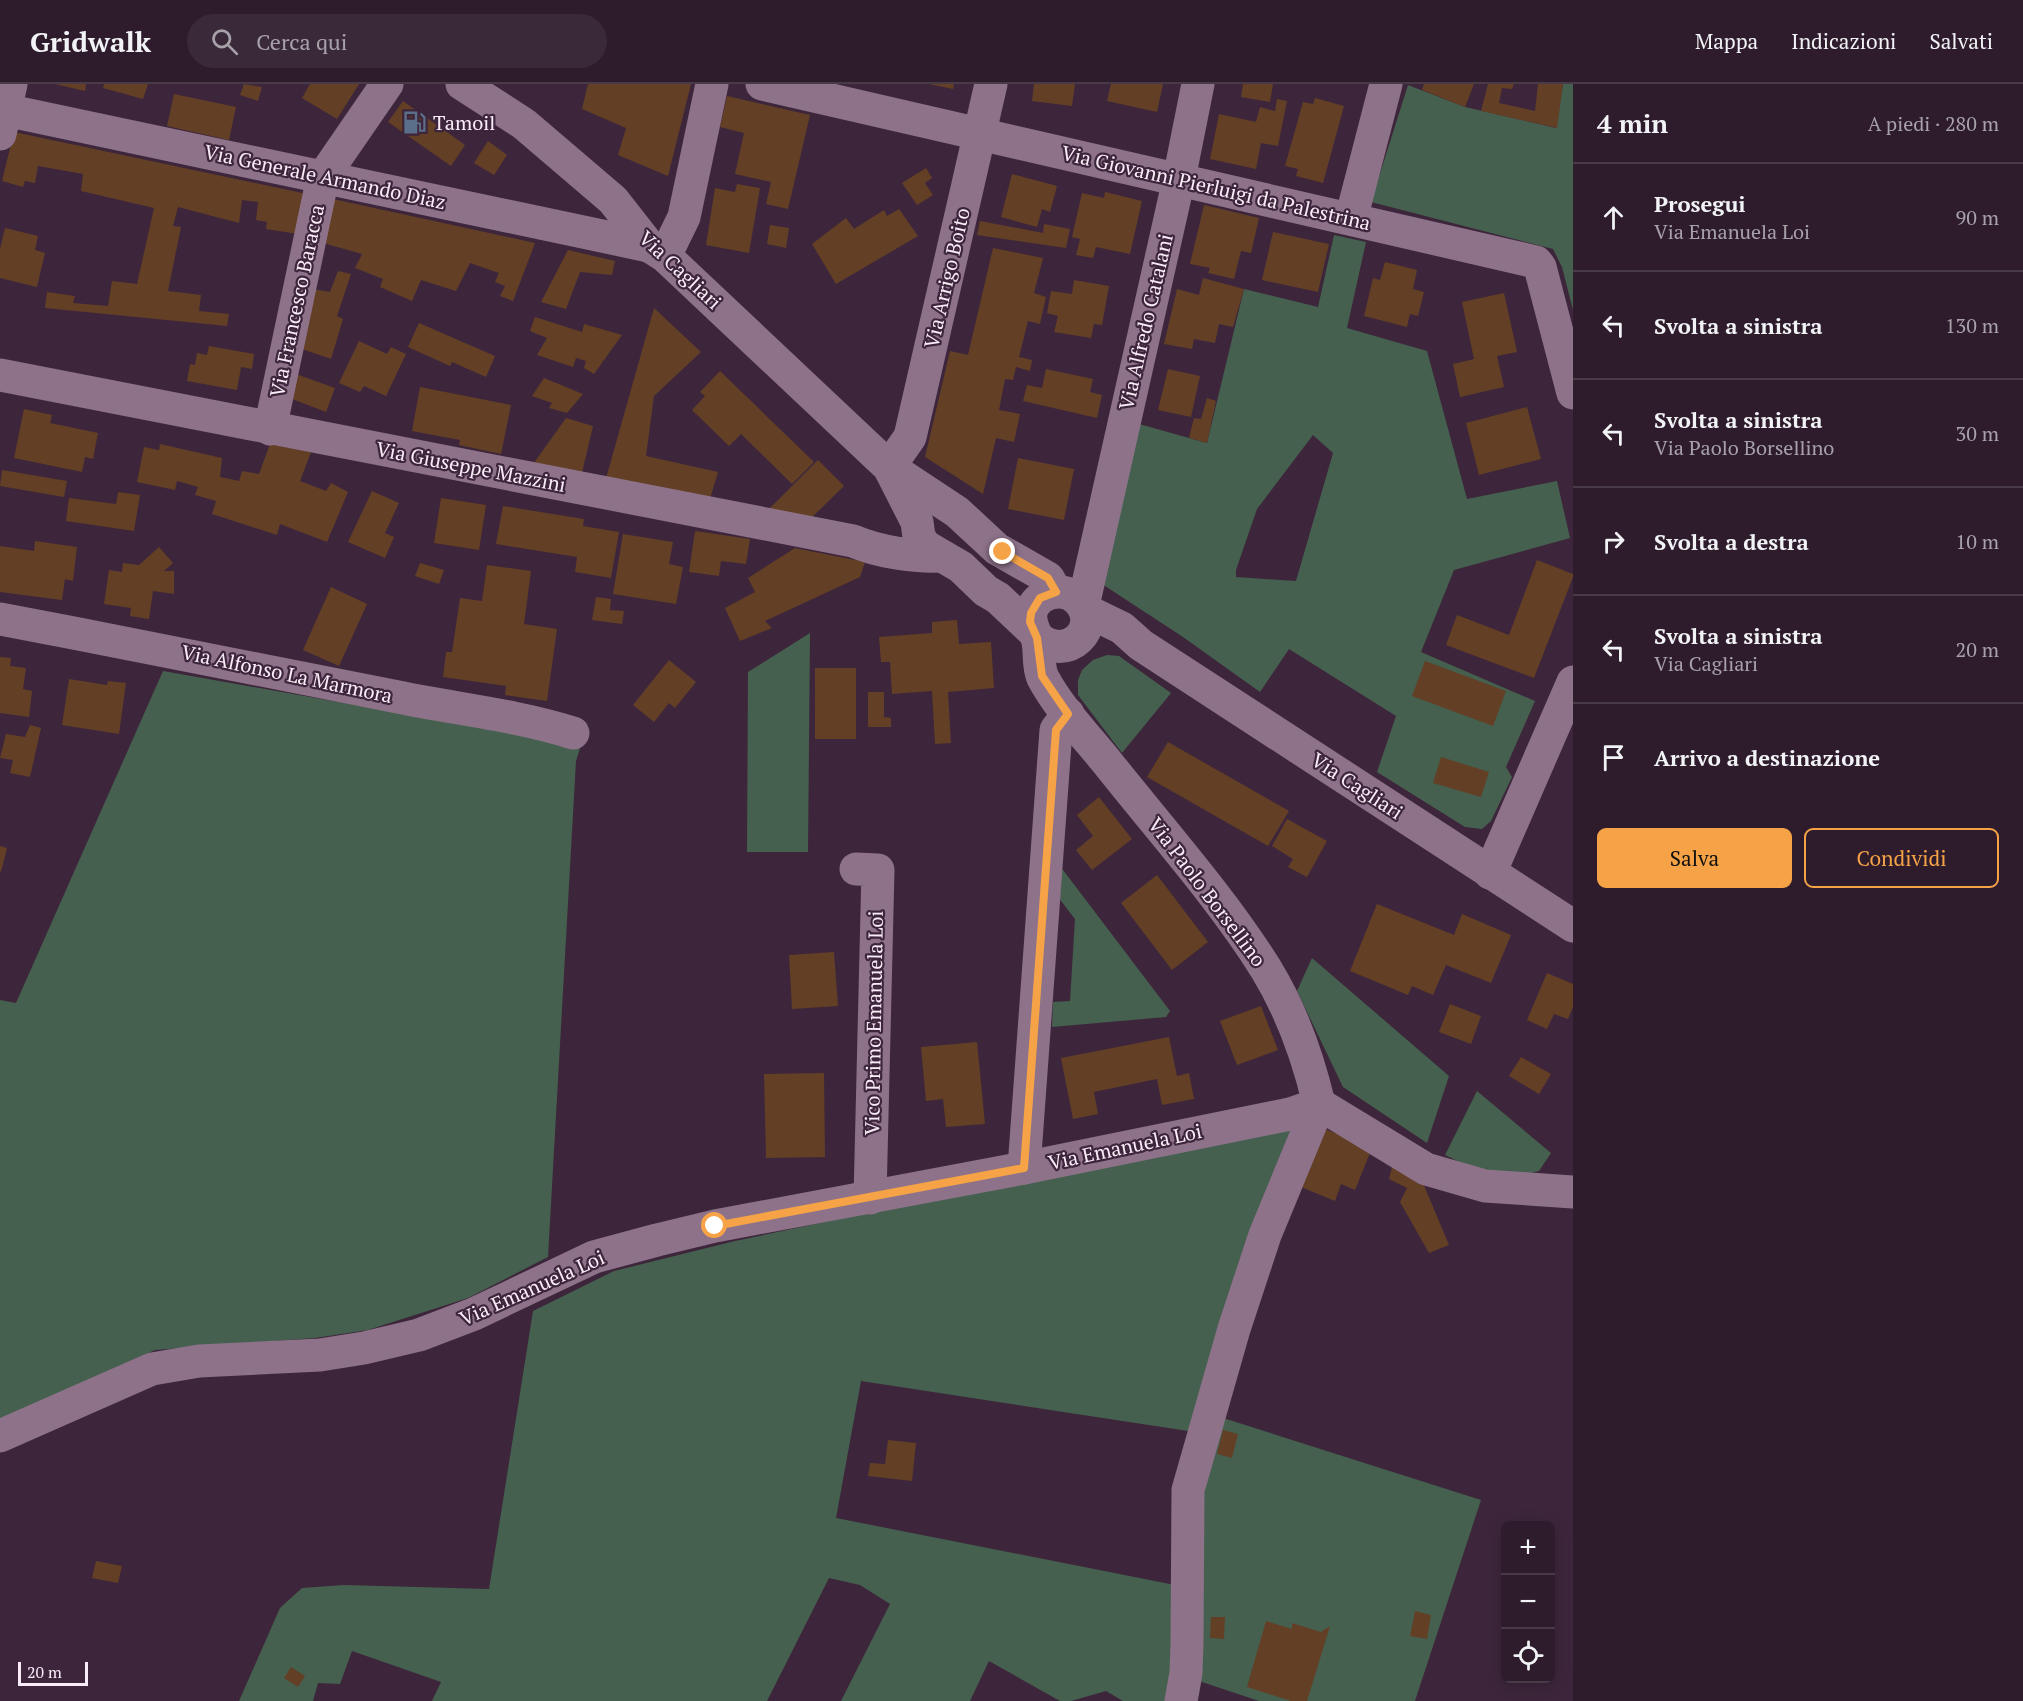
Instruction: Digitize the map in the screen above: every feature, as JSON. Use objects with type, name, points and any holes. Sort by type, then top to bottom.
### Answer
[{"type":"street","name":"Via Francesco Baracca","points":[[270,429],[323,177],[387,84]]},
{"type":"street","name":"Via Cagliari","points":[[462,84],[524,124],[613,200],[657,251],[889,467],[930,513]]},
{"type":"street","points":[[657,251],[684,217],[712,84]]},
{"type":"street","name":"Via Giovanni Pierluigi da Palestrina","points":[[762,84],[1536,262],[1540,267],[1573,393]]},
{"type":"street","name":"Via Arrigo Boito","points":[[889,467],[910,437],[992,84]]},
{"type":"street","name":"Via Alfredo Catalani","points":[[1072,600],[1092,560],[1179,180],[1198,84]]},
{"type":"street","points":[[1351,219],[1386,84]]},
{"type":"street","name":"Via Generale Armando Diaz","points":[[4,110],[323,177],[657,251]]},
{"type":"street","name":"Via Giuseppe Mazzini","points":[[0,375],[853,541],[863,546],[921,557],[941,556]]},
{"type":"street","name":"Via Cagliari","points":[[930,513],[957,512],[997,549],[1048,578],[1072,600],[1122,628],[1141,645],[1573,927]]},
{"type":"street","name":"Via Cagliari","points":[[930,513],[919,537],[925,546],[961,567],[986,591],[998,598],[1035,634]]},
{"type":"street","name":"Via Paolo Borsellino","points":[[986,591],[999,614],[1056,697],[1230,916],[1267,970],[1291,1018],[1310,1067],[1319,1104]]},
{"type":"street","points":[[1024,1168],[1056,730],[1056,697],[1035,634],[1031,613],[1040,598],[1072,600],[1087,619],[1085,628],[1074,643],[1070,663],[1056,697]]},
{"type":"street","name":"Via Alfonso La Marmora","points":[[0,619],[548,725],[573,733]]},
{"type":"street","points":[[1035,634],[1050,646],[1058,648],[1074,643],[1141,645]]},
{"type":"street","points":[[1490,873],[1573,682]]},
{"type":"street","name":"Vico Primo Emanuela Loi","points":[[856,869],[878,870],[870,1198]]},
{"type":"street","points":[[1181,1701],[1186,1673],[1187,1643],[1188,1490],[1234,1329],[1265,1235],[1319,1104],[1426,1169],[1485,1186],[1573,1192]]},
{"type":"street","name":"Via Emanuela Loi","points":[[0,1436],[152,1369],[199,1361],[320,1355],[364,1348],[419,1335],[474,1314],[594,1257],[715,1226],[1024,1168],[1290,1114],[1319,1104]]},
{"type":"green space","points":[[1563,84],[1573,84],[1573,310],[1562,267],[1553,249],[1371,202],[1408,85],[1465,107],[1556,128]]},
{"type":"green space","points":[[1334,235],[1366,242],[1347,328],[1427,351],[1467,499],[1557,481],[1570,538],[1454,570],[1421,652],[1535,701],[1506,767],[1512,777],[1491,821],[1482,829],[1465,827],[1377,772],[1396,716],[1289,649],[1260,692],[1183,637],[1102,584],[1139,424],[1207,443],[1244,289],[1318,307]],"holes":[[[1313,435],[1333,453],[1296,581],[1236,577],[1236,570],[1257,509]]]},
{"type":"green space","points":[[810,633],[808,852],[747,852],[748,672]]},
{"type":"green space","points":[[1107,655],[1119,656],[1171,693],[1122,753],[1078,695],[1078,680],[1082,670],[1093,660]]},
{"type":"green space","points":[[163,671],[581,745],[576,761],[548,1257],[468,1298],[368,1330],[315,1338],[155,1350],[0,1420],[0,1000],[16,1003]]},
{"type":"green space","points":[[1060,866],[1170,1011],[1166,1017],[1052,1027],[1053,1002],[1070,1001],[1075,919],[1058,897]]},
{"type":"green space","points":[[1312,958],[1449,1076],[1427,1143],[1343,1087],[1297,991]]},
{"type":"green space","points":[[1477,1091],[1551,1153],[1539,1171],[1520,1175],[1470,1167],[1445,1155]]},
{"type":"green space","points":[[1294,1123],[1188,1431],[861,1381],[836,1518],[1175,1585],[1177,1633],[1167,1701],[1123,1701],[1106,1691],[1071,1701],[1060,1701],[989,1661],[970,1701],[841,1701],[890,1604],[860,1585],[829,1578],[767,1701],[432,1701],[441,1682],[352,1651],[340,1684],[318,1683],[313,1701],[239,1701],[280,1608],[302,1588],[344,1585],[489,1589],[533,1311],[614,1271],[735,1241]]},
{"type":"green space","points":[[1220,1417],[1481,1500],[1415,1701],[1259,1701],[1199,1681],[1199,1496]]},
{"type":"building","points":[[55,84],[86,84],[85,91]]},
{"type":"building","points":[[104,84],[148,84],[143,99],[103,88]]},
{"type":"building","points":[[244,84],[262,87],[258,101],[240,95]]},
{"type":"building","points":[[310,84],[359,84],[337,119],[302,98]]},
{"type":"building","points":[[588,84],[691,84],[668,176],[618,155],[626,128],[582,109]]},
{"type":"building","points":[[929,84],[954,84],[953,89]]},
{"type":"building","points":[[1034,84],[1075,84],[1072,106],[1032,101]]},
{"type":"building","points":[[1111,84],[1163,84],[1157,112],[1107,101]]},
{"type":"building","points":[[1243,84],[1273,84],[1270,102],[1241,97]]},
{"type":"building","points":[[1424,84],[1474,84],[1465,107],[1422,90]]},
{"type":"building","points":[[1488,84],[1514,84],[1512,89],[1502,88],[1499,103],[1535,111],[1538,84],[1563,84],[1557,128],[1481,111]]},
{"type":"building","points":[[174,94],[236,107],[229,140],[167,126]]},
{"type":"building","points":[[727,96],[810,115],[788,209],[766,204],[771,182],[735,174],[744,133],[720,127]]},
{"type":"building","points":[[1315,98],[1344,106],[1323,183],[1296,176],[1298,169],[1285,166],[1303,102],[1313,104]]},
{"type":"building","points":[[1277,99],[1287,101],[1278,146],[1261,143],[1256,169],[1210,159],[1219,114],[1256,122],[1260,107],[1275,111]]},
{"type":"building","points":[[403,101],[465,145],[451,166],[388,122]]},
{"type":"building","points":[[14,132],[307,194],[298,234],[266,229],[267,222],[256,220],[258,202],[242,200],[239,223],[178,207],[173,226],[181,227],[168,291],[201,295],[199,311],[229,314],[227,326],[45,308],[47,292],[75,296],[73,303],[108,306],[112,281],[137,284],[154,208],[81,191],[83,174],[38,166],[35,183],[25,181],[23,187],[2,181]]},
{"type":"building","points":[[488,141],[507,155],[494,175],[474,163]]},
{"type":"building","points":[[926,168],[932,178],[925,183],[933,195],[917,205],[902,183]]},
{"type":"building","points":[[1012,174],[1057,186],[1050,212],[1042,209],[1037,227],[1001,217]]},
{"type":"building","points":[[737,184],[760,188],[749,253],[706,245],[715,188],[735,192]]},
{"type":"building","points":[[1105,192],[1142,201],[1130,254],[1096,247],[1093,258],[1076,255],[1080,239],[1072,237],[1082,193],[1104,198]]},
{"type":"building","points":[[333,199],[535,243],[513,301],[500,296],[505,286],[495,282],[499,273],[470,263],[456,291],[421,280],[412,301],[380,287],[383,279],[355,268],[362,254],[323,243]]},
{"type":"building","points":[[1204,205],[1259,218],[1251,253],[1241,251],[1234,279],[1208,273],[1210,268],[1190,264]]},
{"type":"building","points":[[899,209],[918,236],[836,284],[812,244],[846,218],[854,229],[884,210],[887,216]]},
{"type":"building","points":[[980,221],[1043,233],[1044,224],[1070,229],[1066,248],[977,235]]},
{"type":"building","points":[[770,225],[789,228],[786,248],[767,244]]},
{"type":"building","points":[[5,228],[38,236],[35,250],[45,253],[37,287],[0,278],[0,249]]},
{"type":"building","points":[[1273,232],[1329,244],[1318,292],[1262,280]]},
{"type":"building","points":[[993,248],[1043,258],[1034,293],[1046,297],[1040,324],[1028,321],[1019,357],[1032,360],[1030,371],[1016,367],[1013,380],[1005,379],[999,410],[1020,414],[1014,442],[996,438],[983,494],[925,457],[950,351],[968,355]]},
{"type":"building","points":[[568,250],[615,261],[612,275],[580,272],[566,309],[541,302]]},
{"type":"building","points":[[1385,262],[1417,270],[1413,289],[1424,292],[1418,316],[1410,314],[1407,327],[1364,316],[1373,278],[1380,280]]},
{"type":"building","points":[[338,271],[351,274],[337,316],[343,319],[331,359],[299,348],[312,289],[330,292]]},
{"type":"building","points":[[1203,278],[1244,289],[1233,327],[1219,324],[1215,343],[1194,339],[1192,349],[1164,344],[1177,289],[1199,295]]},
{"type":"building","points":[[1074,280],[1109,286],[1102,325],[1094,324],[1091,338],[1054,332],[1058,316],[1047,313],[1051,291],[1072,294]]},
{"type":"building","points":[[1504,293],[1517,352],[1497,356],[1504,387],[1460,397],[1453,364],[1474,359],[1462,302]]},
{"type":"building","points":[[654,308],[701,352],[654,396],[646,456],[718,472],[709,502],[605,482]]},
{"type":"building","points":[[535,317],[582,332],[584,324],[622,335],[594,374],[584,368],[586,361],[576,358],[573,367],[537,355],[547,338],[530,331]]},
{"type":"building","points":[[419,323],[495,356],[486,377],[452,362],[450,366],[408,347]]},
{"type":"building","points":[[359,341],[387,354],[391,347],[406,354],[386,396],[364,386],[360,392],[339,383]]},
{"type":"building","points":[[209,346],[254,354],[252,369],[241,367],[237,390],[187,381],[190,364],[195,365],[197,353],[207,355]]},
{"type":"building","points":[[1046,369],[1093,379],[1090,392],[1102,395],[1097,418],[1023,401],[1027,385],[1042,388]]},
{"type":"building","points":[[1168,369],[1200,376],[1191,417],[1158,410]]},
{"type":"building","points":[[720,371],[814,462],[792,484],[741,434],[729,446],[692,410],[705,396],[700,392]]},
{"type":"building","points":[[293,373],[335,388],[326,412],[287,397]]},
{"type":"building","points":[[544,378],[583,394],[567,413],[549,408],[552,403],[532,396]]},
{"type":"building","points":[[420,387],[511,405],[501,454],[459,445],[460,440],[412,431]]},
{"type":"building","points":[[1207,398],[1216,401],[1207,443],[1189,438],[1194,418],[1201,419]]},
{"type":"building","points":[[1527,407],[1541,459],[1479,475],[1466,423]]},
{"type":"building","points":[[24,409],[52,415],[50,423],[98,433],[93,459],[85,457],[82,472],[14,458]]},
{"type":"building","points":[[566,418],[593,426],[581,477],[531,467]]},
{"type":"building","points":[[160,444],[222,458],[220,477],[239,481],[242,471],[259,474],[270,444],[311,452],[300,481],[326,491],[331,483],[348,492],[327,542],[280,524],[277,535],[212,514],[216,501],[195,495],[198,487],[177,481],[175,490],[137,482],[144,447],[159,450]]},
{"type":"building","points":[[1018,458],[1074,469],[1064,520],[1008,509]]},
{"type":"building","points":[[818,460],[844,486],[808,521],[765,513]]},
{"type":"building","points":[[2,470],[67,481],[64,497],[0,486]]},
{"type":"building","points":[[372,491],[399,503],[385,533],[394,537],[385,558],[348,542]]},
{"type":"building","points":[[118,492],[140,495],[134,531],[66,521],[69,498],[116,504]]},
{"type":"building","points":[[441,498],[486,505],[479,550],[434,543]]},
{"type":"building","points":[[503,506],[584,519],[583,526],[619,532],[611,578],[575,572],[577,557],[496,544]]},
{"type":"building","points":[[695,531],[750,539],[746,564],[721,561],[719,576],[689,572]]},
{"type":"building","points":[[623,534],[673,542],[669,564],[683,567],[676,604],[613,594]]},
{"type":"building","points":[[35,541],[77,547],[73,581],[65,579],[62,600],[0,592],[0,546],[34,551]]},
{"type":"building","points":[[159,547],[173,563],[164,571],[174,571],[174,594],[153,591],[149,619],[130,616],[131,608],[104,604],[109,570],[122,572],[123,563],[139,565]]},
{"type":"building","points":[[795,548],[865,562],[860,577],[765,621],[772,628],[740,641],[725,608],[755,592],[748,578]]},
{"type":"building","points":[[1537,560],[1573,574],[1573,577],[1534,678],[1446,645],[1457,615],[1509,635]]},
{"type":"building","points":[[420,563],[444,570],[439,584],[415,576]]},
{"type":"building","points":[[487,565],[531,571],[524,624],[557,629],[547,701],[505,695],[506,686],[443,677],[446,652],[452,652],[460,598],[482,601]]},
{"type":"building","points":[[331,587],[367,604],[339,666],[303,650]]},
{"type":"building","points":[[596,597],[611,599],[610,610],[624,611],[622,624],[592,620]]},
{"type":"building","points":[[957,620],[959,644],[991,642],[994,688],[948,692],[951,743],[935,744],[932,691],[892,694],[890,662],[881,662],[879,637],[932,633],[932,622]]},
{"type":"building","points":[[0,657],[11,658],[10,666],[26,668],[23,689],[32,691],[29,717],[0,713]]},
{"type":"building","points":[[669,660],[696,682],[675,708],[669,703],[654,722],[633,705]]},
{"type":"building","points":[[1425,661],[1506,691],[1493,726],[1412,696]]},
{"type":"building","points":[[815,668],[856,668],[856,739],[815,739]]},
{"type":"building","points":[[69,679],[107,685],[108,681],[126,683],[119,734],[62,725]]},
{"type":"building","points":[[868,692],[884,692],[884,717],[891,718],[891,727],[868,727]]},
{"type":"building","points":[[30,725],[41,728],[30,777],[10,773],[13,760],[0,758],[6,734],[25,737]]},
{"type":"building","points":[[1168,742],[1289,811],[1268,846],[1147,777]]},
{"type":"building","points":[[1441,757],[1489,772],[1481,797],[1433,783]]},
{"type":"building","points":[[1099,797],[1132,839],[1092,870],[1076,850],[1093,836],[1077,815]]},
{"type":"building","points":[[1287,819],[1327,841],[1307,877],[1288,867],[1293,859],[1272,846]]},
{"type":"building","points":[[0,846],[7,848],[1,872],[0,871]]},
{"type":"building","points":[[1157,875],[1208,942],[1172,970],[1121,903]]},
{"type":"building","points":[[1377,904],[1454,935],[1462,914],[1511,935],[1491,983],[1446,965],[1433,995],[1412,986],[1408,995],[1350,971]]},
{"type":"building","points":[[834,952],[838,1006],[792,1009],[789,955]]},
{"type":"building","points":[[1547,973],[1573,984],[1573,1007],[1568,1019],[1554,1014],[1547,1029],[1527,1020]]},
{"type":"building","points":[[1450,1004],[1481,1016],[1471,1044],[1439,1032]]},
{"type":"building","points":[[1261,1006],[1278,1050],[1237,1065],[1220,1021]]},
{"type":"building","points":[[1169,1037],[1177,1076],[1189,1073],[1194,1099],[1162,1105],[1157,1079],[1094,1092],[1098,1114],[1073,1119],[1061,1058]]},
{"type":"building","points":[[977,1042],[985,1124],[946,1127],[943,1099],[926,1101],[921,1047]]},
{"type":"building","points":[[1521,1057],[1551,1074],[1539,1094],[1509,1076]]},
{"type":"building","points":[[824,1073],[825,1157],[766,1158],[764,1074]]},
{"type":"building","points":[[1325,1129],[1372,1148],[1355,1190],[1341,1184],[1335,1201],[1301,1187]]},
{"type":"building","points":[[1393,1163],[1423,1183],[1449,1245],[1429,1253],[1400,1202],[1407,1188],[1389,1179]]},
{"type":"building","points":[[1223,1430],[1238,1434],[1232,1458],[1217,1454]]},
{"type":"building","points":[[888,1440],[916,1443],[912,1481],[868,1476],[870,1463],[885,1464]]},
{"type":"building","points":[[96,1561],[122,1566],[118,1583],[92,1578]]},
{"type":"building","points":[[1415,1611],[1431,1615],[1427,1639],[1410,1636]]},
{"type":"building","points":[[1211,1617],[1225,1617],[1224,1639],[1210,1638]]},
{"type":"building","points":[[1266,1621],[1292,1629],[1292,1623],[1321,1632],[1330,1626],[1307,1701],[1291,1701],[1247,1687]]},
{"type":"building","points":[[291,1667],[305,1676],[298,1687],[284,1678]]},
{"type":"place","name":"Tamoil","points":[[415,123]]},
{"type":"route","points":[[715,1226],[1024,1168],[1056,730],[1068,714],[1042,676],[1037,638],[1030,622],[1034,605],[1040,598],[1056,592],[1048,578],[1003,552]]}]
